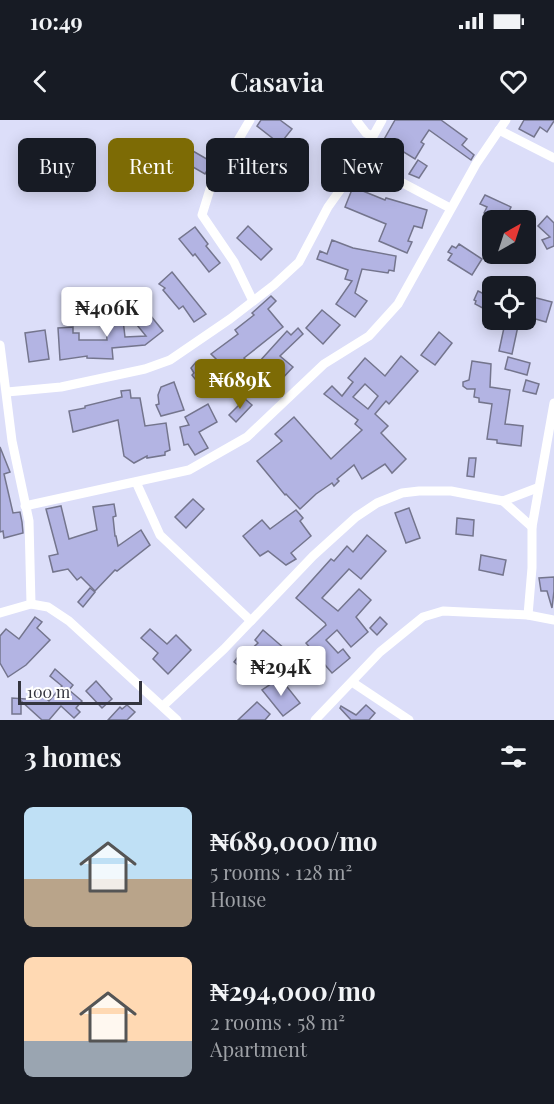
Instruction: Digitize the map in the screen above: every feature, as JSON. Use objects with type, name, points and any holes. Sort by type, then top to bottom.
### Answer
[{"type":"street","points":[[250,120],[211,186],[202,215],[234,262],[253,301]]},
{"type":"street","points":[[356,120],[366,133],[372,136],[382,120]]},
{"type":"street","points":[[25,506],[189,470],[247,437],[324,364],[369,336],[399,304],[450,208],[506,120]]},
{"type":"street","points":[[499,130],[554,158]]},
{"type":"street","points":[[404,184],[450,208]]},
{"type":"street","points":[[7,392],[61,387],[145,369],[170,360],[253,301],[299,262],[328,207],[339,192]]},
{"type":"street","points":[[0,345],[7,392],[4,408],[29,521],[31,604]]},
{"type":"street","points":[[528,615],[532,568],[532,527],[537,488],[554,403]]},
{"type":"street","points":[[136,482],[160,535],[251,621]]},
{"type":"street","points":[[503,501],[537,488]]},
{"type":"street","points":[[163,706],[224,649],[313,556],[356,517],[377,503],[402,493],[451,491],[503,501],[532,527]]},
{"type":"street","points":[[0,613],[31,604],[48,607],[69,621],[177,720]]},
{"type":"street","points":[[315,720],[380,652],[423,617],[443,611],[528,615],[554,620]]},
{"type":"street","points":[[352,682],[410,720]]},
{"type":"building","points":[[261,120],[280,120],[292,129],[285,138],[272,138],[257,126]]},
{"type":"building","points":[[395,120],[441,120],[467,139],[462,145],[474,155],[471,160],[429,130],[421,142],[424,144],[415,159],[404,152],[404,138],[385,138]]},
{"type":"building","points":[[524,120],[554,121],[547,132],[540,127],[534,137],[519,129]]},
{"type":"building","points":[[194,152],[206,159],[205,174],[194,168]]},
{"type":"building","points":[[418,160],[427,166],[419,178],[409,174]]},
{"type":"building","points":[[351,192],[365,192],[385,200],[386,198],[427,210],[422,228],[414,226],[408,241],[412,242],[407,253],[379,241],[386,224],[345,207]]},
{"type":"building","points":[[485,195],[511,207],[510,210],[486,210],[487,207],[480,204]]},
{"type":"building","points":[[547,216],[554,223],[554,246],[547,249],[542,240],[550,237],[538,226]]},
{"type":"building","points":[[248,226],[272,249],[261,260],[237,238]]},
{"type":"building","points":[[195,227],[208,244],[206,246],[220,263],[209,272],[179,239]]},
{"type":"building","points":[[332,240],[353,248],[396,256],[394,271],[389,270],[388,273],[362,269],[355,293],[367,301],[355,317],[336,304],[352,281],[345,279],[348,270],[317,259],[320,251],[327,254]]},
{"type":"building","points":[[459,244],[482,259],[472,275],[448,260],[452,254],[448,252],[452,246],[456,248]]},
{"type":"building","points":[[172,272],[206,314],[194,322],[183,306],[179,309],[163,290],[165,288],[159,284]]},
{"type":"building","points":[[478,291],[482,293],[482,308],[475,304],[474,300]]},
{"type":"building","points":[[271,296],[276,301],[268,309],[283,327],[244,358],[248,362],[231,374],[233,377],[206,393],[192,375],[194,373],[191,368],[196,362],[203,369],[216,359],[211,354],[238,334],[235,330],[254,315],[252,313]]},
{"type":"building","points":[[536,298],[552,302],[546,322],[536,319]]},
{"type":"building","points":[[146,310],[163,331],[145,345],[112,348],[113,359],[87,358],[87,356],[60,360],[58,328],[73,327],[73,333],[79,333],[79,340],[107,340],[105,316],[108,316],[108,313],[122,311],[125,337],[146,336],[133,320]]},
{"type":"building","points":[[322,310],[340,325],[323,344],[306,328]]},
{"type":"building","points":[[298,328],[303,334],[280,356],[293,367],[280,381],[259,362],[287,331],[291,335]]},
{"type":"building","points":[[45,330],[49,359],[29,362],[25,333]]},
{"type":"building","points":[[504,330],[517,330],[512,354],[499,351]]},
{"type":"building","points":[[439,332],[452,343],[435,365],[421,355]]},
{"type":"building","points":[[401,356],[418,371],[389,404],[386,401],[375,414],[388,426],[381,433],[406,459],[392,473],[385,464],[362,479],[354,465],[337,479],[339,481],[334,486],[332,483],[300,509],[285,495],[257,461],[282,441],[275,434],[294,417],[331,459],[362,430],[355,424],[358,420],[324,394],[332,386],[342,396],[353,382],[348,378],[365,358],[385,376]],"holes":[[[365,384],[378,396],[368,409],[353,397]]]},
{"type":"building","points":[[508,357],[530,363],[527,375],[505,369]]},
{"type":"building","points":[[472,361],[491,364],[490,387],[510,390],[505,424],[523,426],[521,446],[497,443],[497,440],[487,439],[492,404],[479,402],[479,398],[474,397],[475,389],[467,389],[463,386],[463,382],[469,380]]},
{"type":"building","points":[[526,380],[539,384],[536,394],[523,391]]},
{"type":"building","points":[[174,382],[184,410],[161,416],[156,405],[159,404],[158,395],[161,387]]},
{"type":"building","points":[[130,390],[131,398],[140,398],[145,426],[166,423],[170,450],[165,452],[165,455],[147,458],[147,456],[134,463],[124,456],[118,420],[73,432],[69,411],[122,397],[121,391]]},
{"type":"building","points":[[245,399],[252,405],[236,422],[229,415]]},
{"type":"building","points":[[208,404],[217,422],[199,432],[208,448],[195,455],[188,444],[184,445],[180,427],[189,425],[185,417]]},
{"type":"building","points":[[0,447],[10,472],[4,474],[13,513],[20,512],[23,533],[4,538],[3,531],[0,532]]},
{"type":"building","points":[[469,458],[476,458],[474,477],[467,476]]},
{"type":"building","points":[[193,499],[204,509],[186,528],[175,517]]},
{"type":"building","points":[[114,504],[116,516],[113,517],[118,546],[141,530],[150,545],[117,571],[115,570],[95,591],[81,577],[77,580],[68,569],[53,572],[49,556],[58,554],[46,509],[61,506],[69,539],[97,530],[93,507]]},
{"type":"building","points":[[409,508],[420,538],[406,543],[395,513]]},
{"type":"building","points":[[296,510],[303,518],[300,521],[311,536],[291,553],[296,559],[286,565],[268,551],[260,556],[243,536],[262,520],[270,529]]},
{"type":"building","points":[[457,518],[474,520],[473,536],[456,534]]},
{"type":"building","points":[[367,535],[386,551],[361,579],[349,569],[322,598],[338,611],[359,589],[371,600],[356,617],[368,632],[351,647],[337,630],[326,640],[338,653],[343,649],[350,658],[332,673],[306,643],[326,625],[296,598],[331,559],[334,561],[347,546],[353,552]]},
{"type":"building","points":[[481,555],[506,560],[503,575],[479,570]]},
{"type":"building","points":[[554,577],[552,608],[547,591],[541,591],[539,578]]},
{"type":"building","points":[[90,588],[95,592],[83,607],[78,602]]},
{"type":"building","points":[[35,617],[42,622],[37,628],[50,640],[26,665],[8,677],[0,663],[0,636],[6,629],[19,639]]},
{"type":"building","points":[[380,617],[387,624],[377,635],[370,628]]},
{"type":"building","points":[[150,629],[167,644],[176,635],[191,650],[168,674],[153,659],[158,653],[141,638]]},
{"type":"building","points":[[263,630],[285,649],[276,659],[273,656],[253,678],[234,662],[241,653],[244,656],[258,643],[255,640]]},
{"type":"building","points":[[55,669],[73,685],[69,690],[82,701],[76,708],[80,712],[74,718],[61,706],[49,720],[42,720],[21,701],[21,714],[12,714],[12,698],[26,699],[36,689],[49,701],[62,686],[50,676]]},
{"type":"building","points":[[280,678],[300,703],[283,716],[262,690]]},
{"type":"building","points":[[96,681],[112,699],[102,708],[86,691]]},
{"type":"building","points":[[257,702],[270,714],[265,720],[238,720]]},
{"type":"building","points":[[127,705],[135,712],[127,720],[108,720],[120,707],[122,709]]},
{"type":"building","points":[[366,705],[375,713],[369,720],[351,720],[340,708],[341,706],[356,715]]}]
